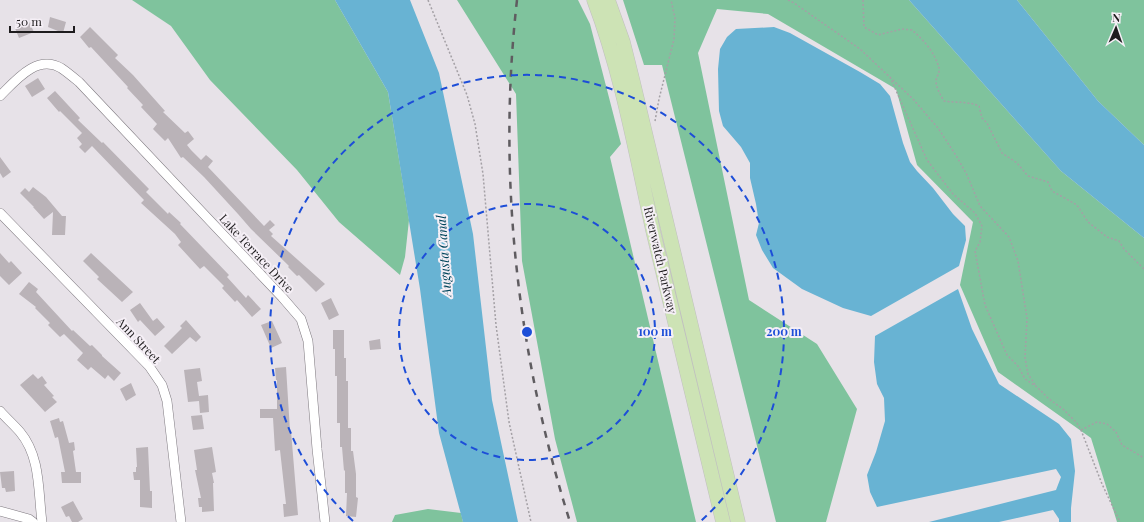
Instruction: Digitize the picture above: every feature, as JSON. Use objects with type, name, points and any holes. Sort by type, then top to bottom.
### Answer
[{"type":"main road","name":"Riverwatch Parkway","points":[[594,0],[606,33],[620,83],[654,234],[723,522]]},
{"type":"main road","name":"Riverwatch Parkway","points":[[608,0],[633,82],[738,522]]},
{"type":"street","name":"Lake Terrace Drive","points":[[0,96],[23,74],[36,66],[48,63],[61,68],[79,82],[277,291],[301,319],[308,340],[325,522]]},
{"type":"street","name":"Ann Street","points":[[0,213],[149,366],[162,385],[167,401],[181,522]]},
{"type":"street","points":[[0,411],[20,432],[34,459],[38,479],[42,522]]},
{"type":"street","points":[[0,510],[29,519],[33,522]]},
{"type":"path","points":[[428,0],[467,95],[475,124],[484,174],[496,325],[508,414],[531,522]]},
{"type":"path","points":[[654,124],[674,39],[675,18],[671,0]]},
{"type":"path","points":[[788,0],[860,48],[913,99],[938,128],[967,175],[980,206],[1009,237],[1018,260],[1027,318],[1024,358],[1028,374],[1037,387],[1077,423],[1102,484],[1120,522]]},
{"type":"path","points":[[864,0],[864,27],[878,35],[902,30],[912,30],[920,37],[932,52],[939,70],[936,81],[938,92],[944,101],[954,103],[973,103],[980,106],[982,118],[987,123],[1002,153],[1017,163],[1028,176],[1048,182],[1052,191],[1077,205],[1088,222],[1108,237],[1119,241],[1124,249],[1144,269]]},
{"type":"path","points":[[890,77],[926,160],[953,194],[975,213],[982,226],[980,242],[975,252],[985,305],[1007,355],[1018,366],[1025,379],[1037,387]]},
{"type":"path","points":[[1081,430],[1097,422],[1107,424],[1116,432],[1122,445],[1144,458]]},
{"type":"green space","points":[[132,0],[335,0],[388,92],[409,220],[405,257],[400,275],[339,222],[297,170],[210,80],[171,26]]},
{"type":"green space","points":[[457,0],[578,0],[590,24],[621,144],[610,157],[696,522],[577,522],[555,439],[522,261],[516,94]]},
{"type":"green space","points":[[623,0],[909,0],[1061,171],[1144,238],[1144,522],[1117,522],[1091,438],[998,372],[960,285],[973,222],[917,165],[896,89],[768,14],[717,9],[698,53],[749,300],[817,344],[857,409],[826,522],[776,522],[662,65],[644,65]]},
{"type":"green space","points":[[1017,0],[1144,0],[1144,145],[1098,101]]},
{"type":"green space","points":[[428,509],[461,513],[463,522],[392,522],[395,515]]},
{"type":"water","name":"Augusta Canal","points":[[335,0],[410,0],[439,73],[473,234],[492,400],[518,522],[463,522],[439,433],[420,289],[388,92]]},
{"type":"water","points":[[909,0],[1017,0],[1098,101],[1144,145],[1144,238],[1061,171]]},
{"type":"water","points":[[774,27],[790,33],[880,84],[890,96],[910,162],[953,214],[965,226],[966,240],[959,266],[871,316],[843,308],[802,289],[773,268],[762,250],[756,235],[759,223],[750,178],[750,163],[741,147],[723,126],[719,111],[718,69],[720,49],[727,37],[736,29]]},
{"type":"water","points":[[958,289],[972,329],[999,384],[1059,424],[1071,439],[1075,471],[1071,522],[1059,522],[1059,519],[1053,510],[999,522],[929,522],[1056,490],[1061,477],[1056,469],[877,507],[870,492],[867,475],[876,452],[885,421],[884,398],[877,384],[874,362],[875,336]]},
{"type":"building","points":[[50,17],[66,22],[63,33],[48,27]]},
{"type":"building","points":[[29,22],[34,32],[19,38],[15,28]]},
{"type":"building","points":[[90,27],[118,55],[115,58],[133,75],[165,111],[163,112],[185,133],[188,131],[194,139],[187,145],[191,150],[201,160],[206,155],[213,161],[208,167],[264,226],[270,220],[275,225],[269,230],[273,234],[271,236],[325,284],[316,292],[299,275],[297,276],[288,267],[289,266],[251,229],[204,177],[183,157],[181,158],[168,138],[165,141],[153,129],[157,124],[141,107],[143,105],[91,47],[89,48],[80,37]]},
{"type":"building","points":[[38,78],[45,89],[32,97],[25,86]]},
{"type":"building","points":[[55,91],[80,118],[78,120],[102,143],[103,142],[149,189],[146,192],[168,214],[169,212],[181,223],[180,224],[229,275],[227,277],[246,298],[248,295],[261,309],[252,317],[237,300],[235,302],[222,288],[224,286],[204,266],[200,269],[178,245],[181,242],[175,234],[141,203],[144,200],[92,146],[85,153],[79,147],[82,144],[77,138],[82,133],[60,111],[59,112],[47,98]]},
{"type":"building","points":[[0,157],[11,172],[3,178],[0,173]]},
{"type":"building","points":[[33,187],[46,197],[62,216],[66,216],[65,235],[52,235],[53,212],[44,219],[20,193],[25,188],[29,192]]},
{"type":"building","points":[[0,253],[9,263],[11,261],[22,273],[9,285],[0,276]]},
{"type":"building","points":[[91,253],[133,292],[122,302],[97,279],[99,277],[83,261]]},
{"type":"building","points":[[29,282],[38,289],[36,292],[72,331],[73,330],[90,346],[92,345],[121,373],[114,381],[108,375],[105,379],[91,367],[88,370],[77,360],[83,353],[64,334],[60,337],[48,325],[50,323],[35,308],[36,307],[19,294]]},
{"type":"building","points":[[331,298],[339,315],[329,320],[321,303]]},
{"type":"building","points":[[140,303],[153,321],[157,318],[165,327],[155,336],[140,320],[138,322],[130,310]]},
{"type":"building","points":[[186,320],[201,337],[196,342],[190,337],[172,354],[164,346],[182,328],[180,326]]},
{"type":"building","points":[[272,321],[282,343],[271,348],[261,325]]},
{"type":"building","points":[[333,330],[344,330],[344,358],[346,358],[346,381],[348,381],[348,428],[351,428],[351,451],[353,451],[356,474],[356,497],[358,498],[356,517],[346,516],[347,493],[345,493],[345,470],[344,471],[342,447],[340,447],[340,423],[337,423],[337,376],[335,376]]},
{"type":"building","points":[[380,339],[381,349],[370,350],[369,341]]},
{"type":"building","points":[[286,367],[298,515],[284,517],[283,504],[286,504],[280,450],[275,451],[273,418],[260,418],[260,409],[277,409],[277,380],[275,368]]},
{"type":"building","points":[[200,368],[202,381],[197,382],[199,396],[208,395],[209,412],[200,413],[199,401],[188,402],[184,370]]},
{"type":"building","points":[[33,374],[38,379],[42,376],[47,383],[44,385],[54,396],[52,397],[57,402],[45,412],[20,385]]},
{"type":"building","points":[[131,383],[136,395],[126,401],[120,389]]},
{"type":"building","points":[[202,415],[204,429],[193,430],[191,416]]},
{"type":"building","points":[[59,418],[60,422],[63,421],[69,443],[74,442],[75,450],[73,451],[76,472],[81,472],[81,483],[62,483],[61,472],[65,472],[58,437],[55,438],[50,421]]},
{"type":"building","points":[[148,447],[152,508],[140,507],[140,480],[134,480],[133,472],[136,472],[137,467],[136,448]]},
{"type":"building","points":[[212,447],[216,472],[212,473],[214,483],[214,511],[202,512],[202,507],[199,507],[198,498],[201,498],[195,470],[197,470],[194,450]]},
{"type":"building","points":[[14,471],[15,491],[6,492],[5,488],[2,488],[0,472]]},
{"type":"building","points":[[73,501],[83,519],[78,522],[72,522],[69,516],[66,517],[61,507]]},
{"type":"railway","points":[[517,0],[511,66],[509,132],[511,198],[516,264],[525,329],[537,394],[552,459],[570,522]]}]
